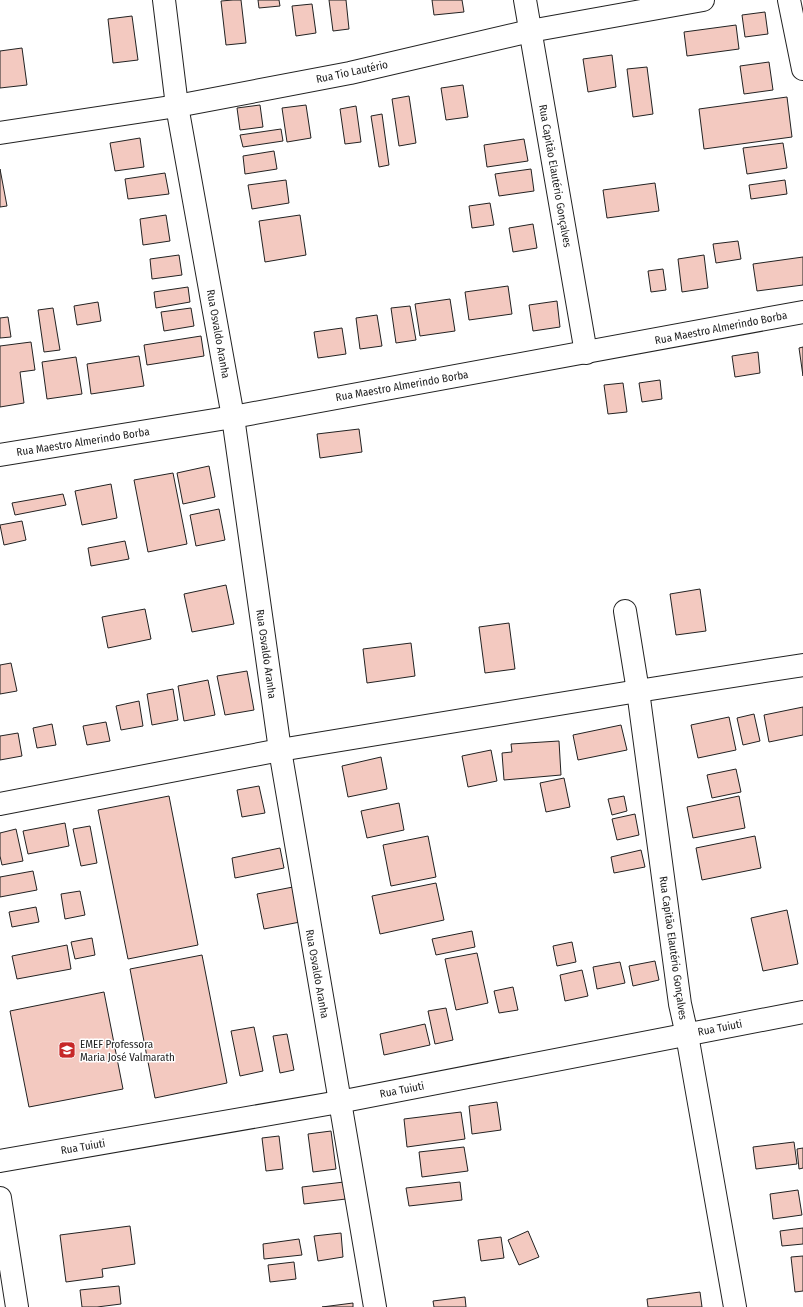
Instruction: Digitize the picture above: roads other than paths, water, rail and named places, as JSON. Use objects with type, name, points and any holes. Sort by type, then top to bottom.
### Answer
[{"type":"street","name":"Rua Osvaldo Aranha","points":[[164,0],[177,106],[233,417],[280,750],[375,1307]]},
{"type":"street","name":"Rua Capitão Elautério Gonçalves","points":[[525,0],[586,353]]},
{"type":"street","name":"Rua Tio Lautério","points":[[0,133],[177,106],[350,74],[530,32],[703,0]]},
{"type":"street","points":[[789,0],[803,69]]},
{"type":"street","name":"Rua Maestro Almerindo Borba","points":[[0,455],[233,417],[803,312]]},
{"type":"street","name":"Rua Capitão Elautério Gonçalves","points":[[624,611],[638,691],[680,1004],[687,1035],[735,1307]]},
{"type":"street","points":[[0,804],[280,750],[638,691],[803,666]]},
{"type":"street","name":"Rua Tuiuti","points":[[0,1161],[339,1102],[803,1012]]},
{"type":"street","points":[[0,1198],[17,1307]]},
{"type":"place","name":"EMEF Professora Maria José Valmarath","points":[[67,1050]]}]
